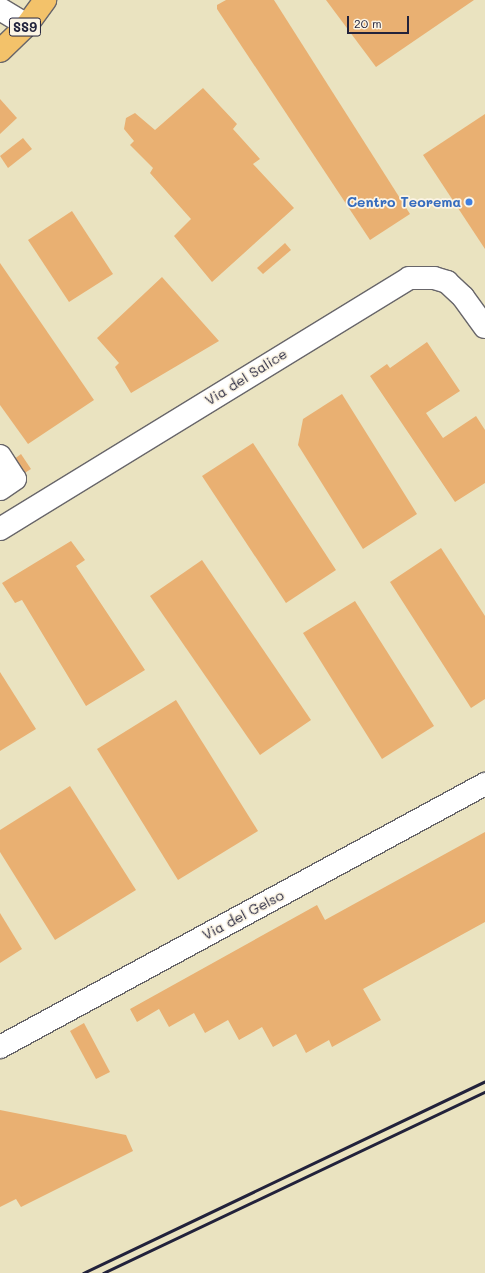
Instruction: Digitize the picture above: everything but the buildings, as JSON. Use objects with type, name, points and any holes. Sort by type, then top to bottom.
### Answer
[{"type":"main road","name":"SS9","points":[[0,50],[27,25],[45,0]]},
{"type":"street","points":[[0,9],[27,25]]},
{"type":"street","name":"Via del Salice","points":[[0,529],[409,278],[434,278],[447,282],[463,297],[485,327]]},
{"type":"street","points":[[0,456],[15,479],[0,489]]},
{"type":"street","name":"Via del Gelso","points":[[0,1046],[485,784]]},
{"type":"railway","points":[[83,1273],[485,1081]]},
{"type":"railway","points":[[103,1273],[485,1092]]},
{"type":"place","name":"Centro Teorema","points":[[469,202]]}]
